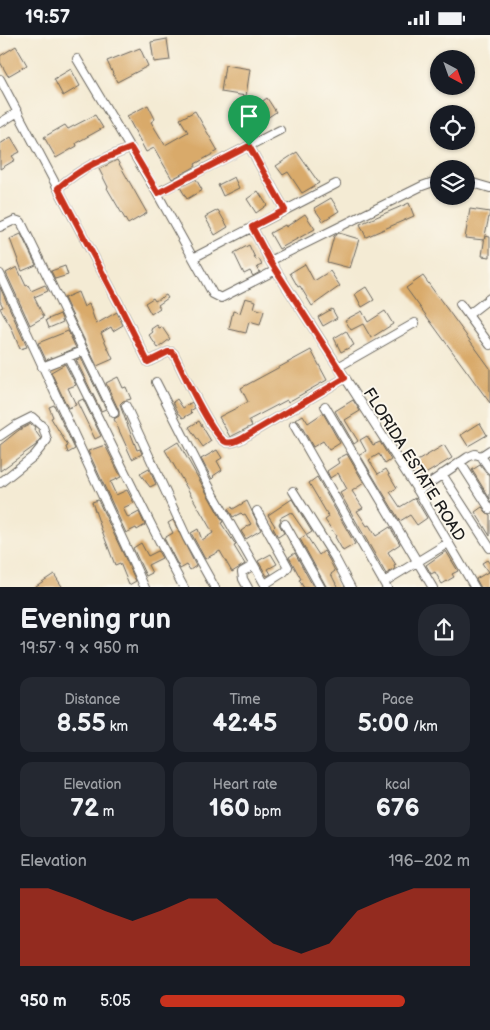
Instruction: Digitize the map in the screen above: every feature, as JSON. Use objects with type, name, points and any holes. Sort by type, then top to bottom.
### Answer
[{"type":"street","points":[[77,59],[158,193],[213,294],[222,299],[276,270]]},
{"type":"street","points":[[0,79],[148,362],[168,352],[174,354],[196,399],[224,441],[233,442],[241,439],[346,380]]},
{"type":"street","points":[[0,123],[18,112]]},
{"type":"street","points":[[158,193],[280,130]]},
{"type":"street","points":[[249,146],[285,210]]},
{"type":"street","points":[[58,188],[75,173],[131,148]]},
{"type":"street","points":[[193,258],[336,184]]},
{"type":"street","points":[[270,261],[414,189],[430,184]]},
{"type":"street","points":[[475,184],[490,188]]},
{"type":"street","points":[[0,227],[15,220],[21,222],[114,413]]},
{"type":"street","name":"FLORIDA ESTATE ROAD","points":[[252,227],[270,261],[418,491],[475,587]]},
{"type":"street","points":[[0,274],[145,587]]},
{"type":"street","points":[[468,315],[490,298]]},
{"type":"street","points":[[460,304],[490,345]]},
{"type":"street","points":[[338,367],[415,323]]},
{"type":"street","points":[[42,367],[83,351]]},
{"type":"street","points":[[68,357],[100,418],[131,486],[184,587]]},
{"type":"street","points":[[156,382],[211,490],[266,586],[288,567],[256,511]]},
{"type":"street","points":[[126,406],[187,538],[215,587]]},
{"type":"street","points":[[325,406],[417,562],[434,587]]},
{"type":"street","points":[[0,436],[32,417],[43,427],[47,440],[34,456],[0,483]]},
{"type":"street","points":[[294,425],[385,585],[448,543]]},
{"type":"street","points":[[481,456],[490,450]]},
{"type":"street","points":[[418,491],[475,454],[481,456],[490,469]]},
{"type":"street","points":[[460,462],[490,509]]},
{"type":"street","points":[[442,474],[490,548]]},
{"type":"street","points":[[293,491],[351,587]]},
{"type":"street","points":[[285,524],[317,586]]},
{"type":"street","points":[[248,587],[243,579],[242,572],[254,565]]},
{"type":"building","points":[[167,39],[170,60],[154,62],[151,42]]},
{"type":"building","points":[[16,46],[27,65],[8,76],[0,62],[0,56]]},
{"type":"building","points":[[140,48],[148,66],[117,82],[107,61]]},
{"type":"building","points":[[225,65],[250,69],[246,96],[221,92]]},
{"type":"building","points":[[71,69],[80,86],[63,96],[54,79]]},
{"type":"building","points":[[267,98],[276,112],[261,122],[252,109]]},
{"type":"building","points":[[148,105],[155,119],[151,122],[165,145],[188,132],[180,119],[195,111],[218,151],[172,179],[154,148],[146,152],[127,116]]},
{"type":"building","points":[[95,115],[103,128],[76,143],[77,146],[56,158],[44,137],[65,125],[68,129]]},
{"type":"building","points":[[11,137],[20,152],[12,156],[15,160],[0,169],[0,144]]},
{"type":"building","points":[[297,152],[319,183],[302,193],[288,172],[283,175],[276,166]]},
{"type":"building","points":[[117,160],[147,213],[128,224],[107,188],[99,169]]},
{"type":"building","points":[[234,177],[239,188],[223,196],[218,185]]},
{"type":"building","points":[[196,179],[202,190],[187,199],[180,187]]},
{"type":"building","points":[[258,191],[267,205],[256,213],[247,199]]},
{"type":"building","points":[[331,198],[339,211],[323,221],[314,208]]},
{"type":"building","points":[[409,203],[414,216],[366,237],[360,224]]},
{"type":"building","points":[[470,209],[490,212],[484,240],[465,238]]},
{"type":"building","points":[[218,210],[228,227],[215,235],[205,217]]},
{"type":"building","points":[[305,214],[315,229],[279,249],[270,233],[285,225],[286,227]]},
{"type":"building","points":[[339,233],[359,239],[350,268],[327,262],[334,236]]},
{"type":"building","points":[[21,234],[36,265],[22,271],[10,239]]},
{"type":"building","points":[[485,236],[490,237],[490,257],[482,256]]},
{"type":"building","points":[[249,245],[256,260],[259,259],[262,265],[257,267],[260,272],[253,276],[250,271],[244,274],[234,253]]},
{"type":"building","points":[[305,264],[314,281],[330,271],[340,286],[312,306],[290,273]]},
{"type":"building","points":[[65,266],[68,275],[55,279],[51,271]]},
{"type":"building","points":[[17,267],[26,286],[28,285],[31,291],[45,285],[48,291],[34,297],[44,317],[30,325],[6,273]]},
{"type":"building","points":[[423,276],[490,368],[490,403],[406,288]]},
{"type":"building","points":[[0,287],[27,347],[20,349],[11,327],[0,308],[3,307],[0,301]]},
{"type":"building","points":[[366,287],[374,300],[362,307],[355,294]]},
{"type":"building","points":[[78,292],[84,307],[89,304],[96,324],[117,312],[123,325],[113,331],[111,327],[101,333],[113,359],[97,366],[64,298]]},
{"type":"building","points":[[166,295],[168,298],[158,305],[160,308],[151,314],[145,303],[153,298],[155,301]]},
{"type":"building","points":[[245,298],[256,301],[254,308],[264,311],[260,325],[249,322],[246,333],[229,329],[233,311],[240,313]]},
{"type":"building","points":[[332,309],[337,318],[323,326],[318,317]]},
{"type":"building","points":[[362,311],[368,322],[385,311],[393,324],[371,338],[363,324],[351,330],[345,320]]},
{"type":"building","points":[[60,314],[63,322],[49,328],[46,320]]},
{"type":"building","points":[[157,325],[159,328],[162,327],[170,339],[158,348],[149,335],[153,332],[151,329]]},
{"type":"building","points":[[68,331],[76,348],[46,360],[38,343]]},
{"type":"building","points":[[346,331],[354,345],[341,352],[334,338]]},
{"type":"building","points":[[311,350],[327,380],[288,402],[287,400],[249,420],[252,426],[230,437],[219,417],[248,402],[241,388]]},
{"type":"building","points":[[81,358],[106,409],[101,411],[76,360]]},
{"type":"building","points":[[65,364],[76,385],[68,388],[76,405],[68,408],[51,372]]},
{"type":"building","points":[[118,377],[123,388],[126,387],[131,399],[123,401],[120,404],[121,408],[137,450],[140,449],[142,454],[132,459],[114,419],[119,416],[119,411],[106,383]]},
{"type":"building","points":[[83,399],[101,436],[95,439],[77,402]]},
{"type":"building","points":[[177,399],[183,408],[192,402],[195,408],[190,411],[192,413],[183,418],[173,402]]},
{"type":"building","points":[[353,400],[360,411],[345,420],[358,441],[354,444],[335,411]]},
{"type":"building","points":[[54,405],[75,449],[68,453],[66,447],[68,446],[51,418],[53,417],[49,407]]},
{"type":"building","points":[[323,413],[340,443],[329,450],[323,441],[313,447],[299,422],[295,420],[303,415],[308,423]]},
{"type":"building","points":[[199,421],[211,441],[203,447],[189,427]]},
{"type":"building","points":[[480,423],[487,435],[468,446],[461,435]]},
{"type":"building","points":[[31,424],[35,427],[34,429],[41,439],[36,445],[0,471],[0,445],[19,430]]},
{"type":"building","points":[[367,436],[373,445],[380,442],[391,460],[385,464],[379,454],[369,460],[378,474],[386,469],[397,488],[390,492],[400,507],[415,498],[427,518],[417,525],[410,515],[400,521],[360,455],[366,451],[360,440]]},
{"type":"building","points":[[178,442],[245,564],[232,572],[220,551],[205,559],[191,533],[198,529],[202,540],[213,533],[165,450]]},
{"type":"building","points":[[105,445],[121,477],[110,482],[116,495],[127,490],[134,503],[123,508],[128,518],[139,512],[145,525],[137,530],[136,528],[126,533],[88,451]]},
{"type":"building","points":[[444,445],[452,458],[417,479],[409,466]]},
{"type":"building","points":[[217,450],[222,458],[217,461],[222,470],[213,476],[212,479],[201,459]]},
{"type":"building","points":[[347,454],[364,483],[352,491],[363,508],[357,511],[376,536],[390,527],[400,544],[388,552],[396,565],[394,566],[395,569],[386,574],[340,493],[347,489],[338,473],[330,478],[327,471],[339,463],[337,459]]},
{"type":"building","points":[[480,465],[490,475],[490,499],[472,470]]},
{"type":"building","points":[[149,469],[156,484],[150,487],[140,474]]},
{"type":"building","points":[[317,477],[355,544],[343,551],[325,520],[329,517],[309,483]]},
{"type":"building","points":[[292,499],[312,532],[307,535],[291,512],[280,518],[279,524],[284,533],[278,537],[273,528],[275,526],[268,515]]},
{"type":"building","points":[[98,500],[136,581],[129,585],[120,563],[115,565],[101,528],[92,502]]},
{"type":"building","points":[[247,501],[261,530],[246,539],[241,531],[251,524],[245,514],[241,513],[233,517],[228,509],[232,507],[233,509]]},
{"type":"building","points":[[482,507],[490,515],[490,536],[475,512]]},
{"type":"building","points":[[173,520],[196,566],[190,570],[187,565],[180,569],[164,538],[173,533],[168,523]]},
{"type":"building","points":[[306,535],[319,555],[324,551],[335,571],[331,574],[338,587],[326,587],[300,539]]},
{"type":"building","points":[[141,543],[148,556],[158,551],[162,558],[148,565],[152,573],[146,576],[133,548]]},
{"type":"building","points":[[446,551],[458,571],[452,574],[454,577],[442,584],[435,572],[431,574],[426,565]]},
{"type":"building","points":[[295,553],[313,587],[303,587],[289,557]]},
{"type":"building","points":[[271,554],[277,564],[268,569],[271,574],[267,576],[258,561]]},
{"type":"building","points":[[487,560],[490,564],[490,587],[480,587],[476,579],[488,572],[482,563]]},
{"type":"building","points":[[54,574],[62,587],[34,587]]},
{"type":"route","points":[[249,146],[285,210],[252,227],[270,261],[345,378],[241,439],[228,443],[218,434],[196,399],[174,354],[168,352],[148,362],[58,188],[75,173],[131,148],[158,193],[249,146]]}]
